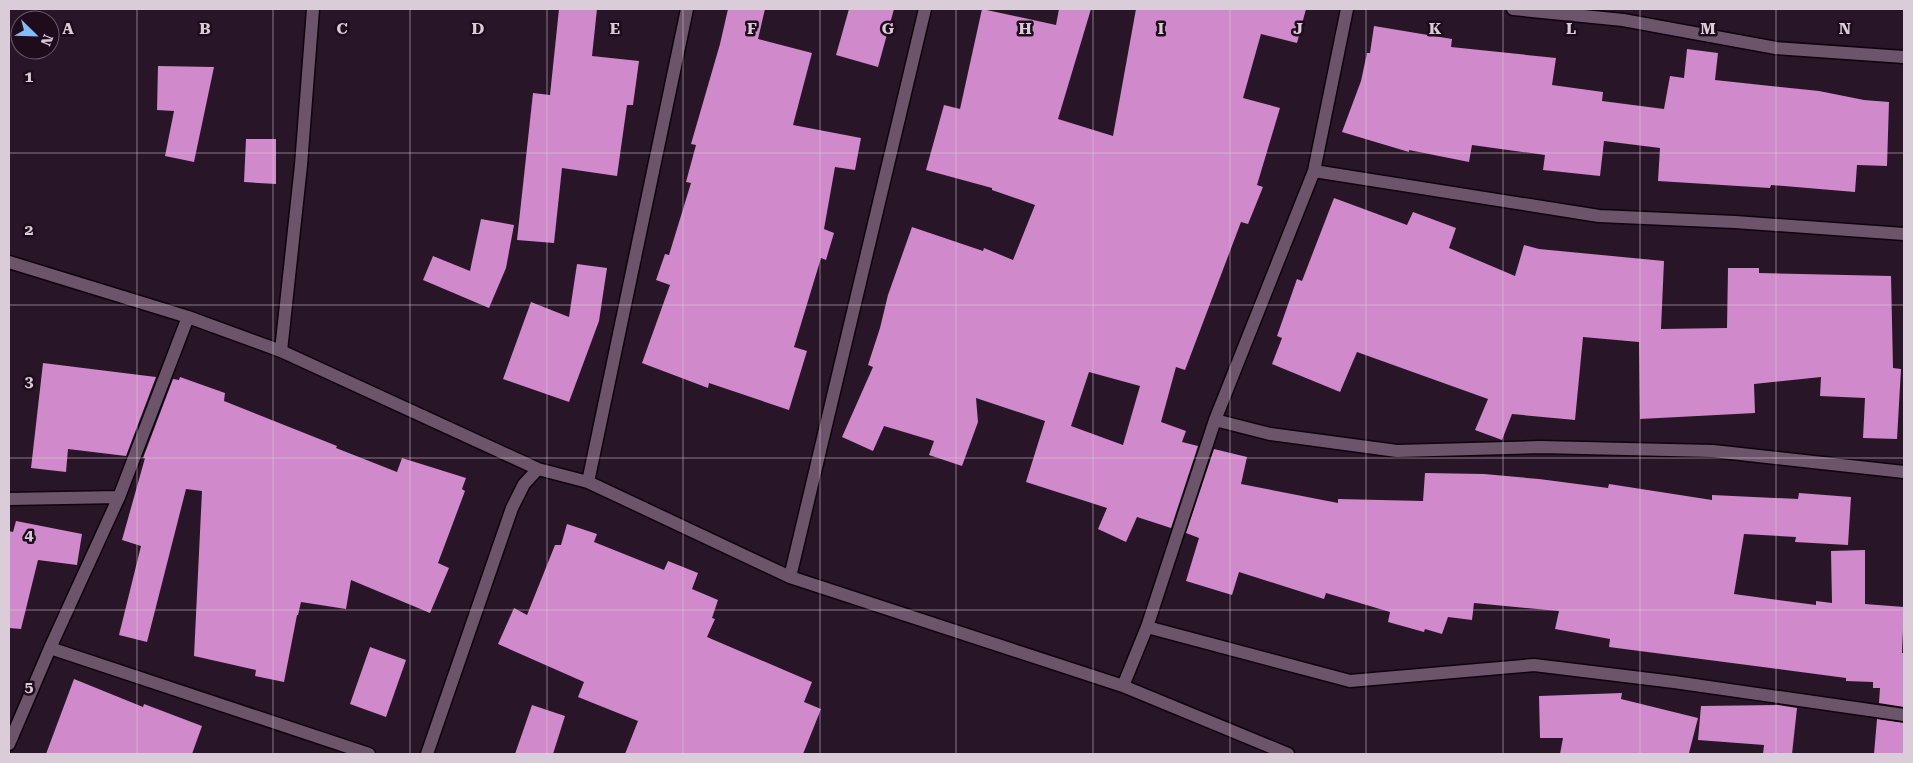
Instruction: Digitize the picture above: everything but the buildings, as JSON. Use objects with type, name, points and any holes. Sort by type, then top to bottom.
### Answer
[{"type":"street","points":[[281,351],[301,165],[313,9]]},
{"type":"street","points":[[588,482],[687,9]]},
{"type":"street","points":[[790,577],[925,9]]},
{"type":"street","points":[[1123,686],[1147,627],[1215,420],[1314,171],[1347,9]]},
{"type":"street","points":[[1513,9],[1623,20],[1776,48],[1904,57]]},
{"type":"street","points":[[1314,171],[1599,216],[1735,222],[1904,234]]},
{"type":"street","points":[[9,262],[188,318],[281,351],[538,469],[588,482],[790,577],[1123,686],[1288,754]]},
{"type":"street","points":[[9,744],[50,648],[119,497],[188,318]]},
{"type":"street","points":[[1215,420],[1270,434],[1397,451],[1540,448],[1713,451],[1904,472]]},
{"type":"street","points":[[427,754],[512,508],[524,484],[538,469]]},
{"type":"street","points":[[9,499],[119,497]]},
{"type":"street","points":[[1147,627],[1350,681],[1534,665],[1674,682],[1904,715]]},
{"type":"street","points":[[50,648],[369,754]]}]
